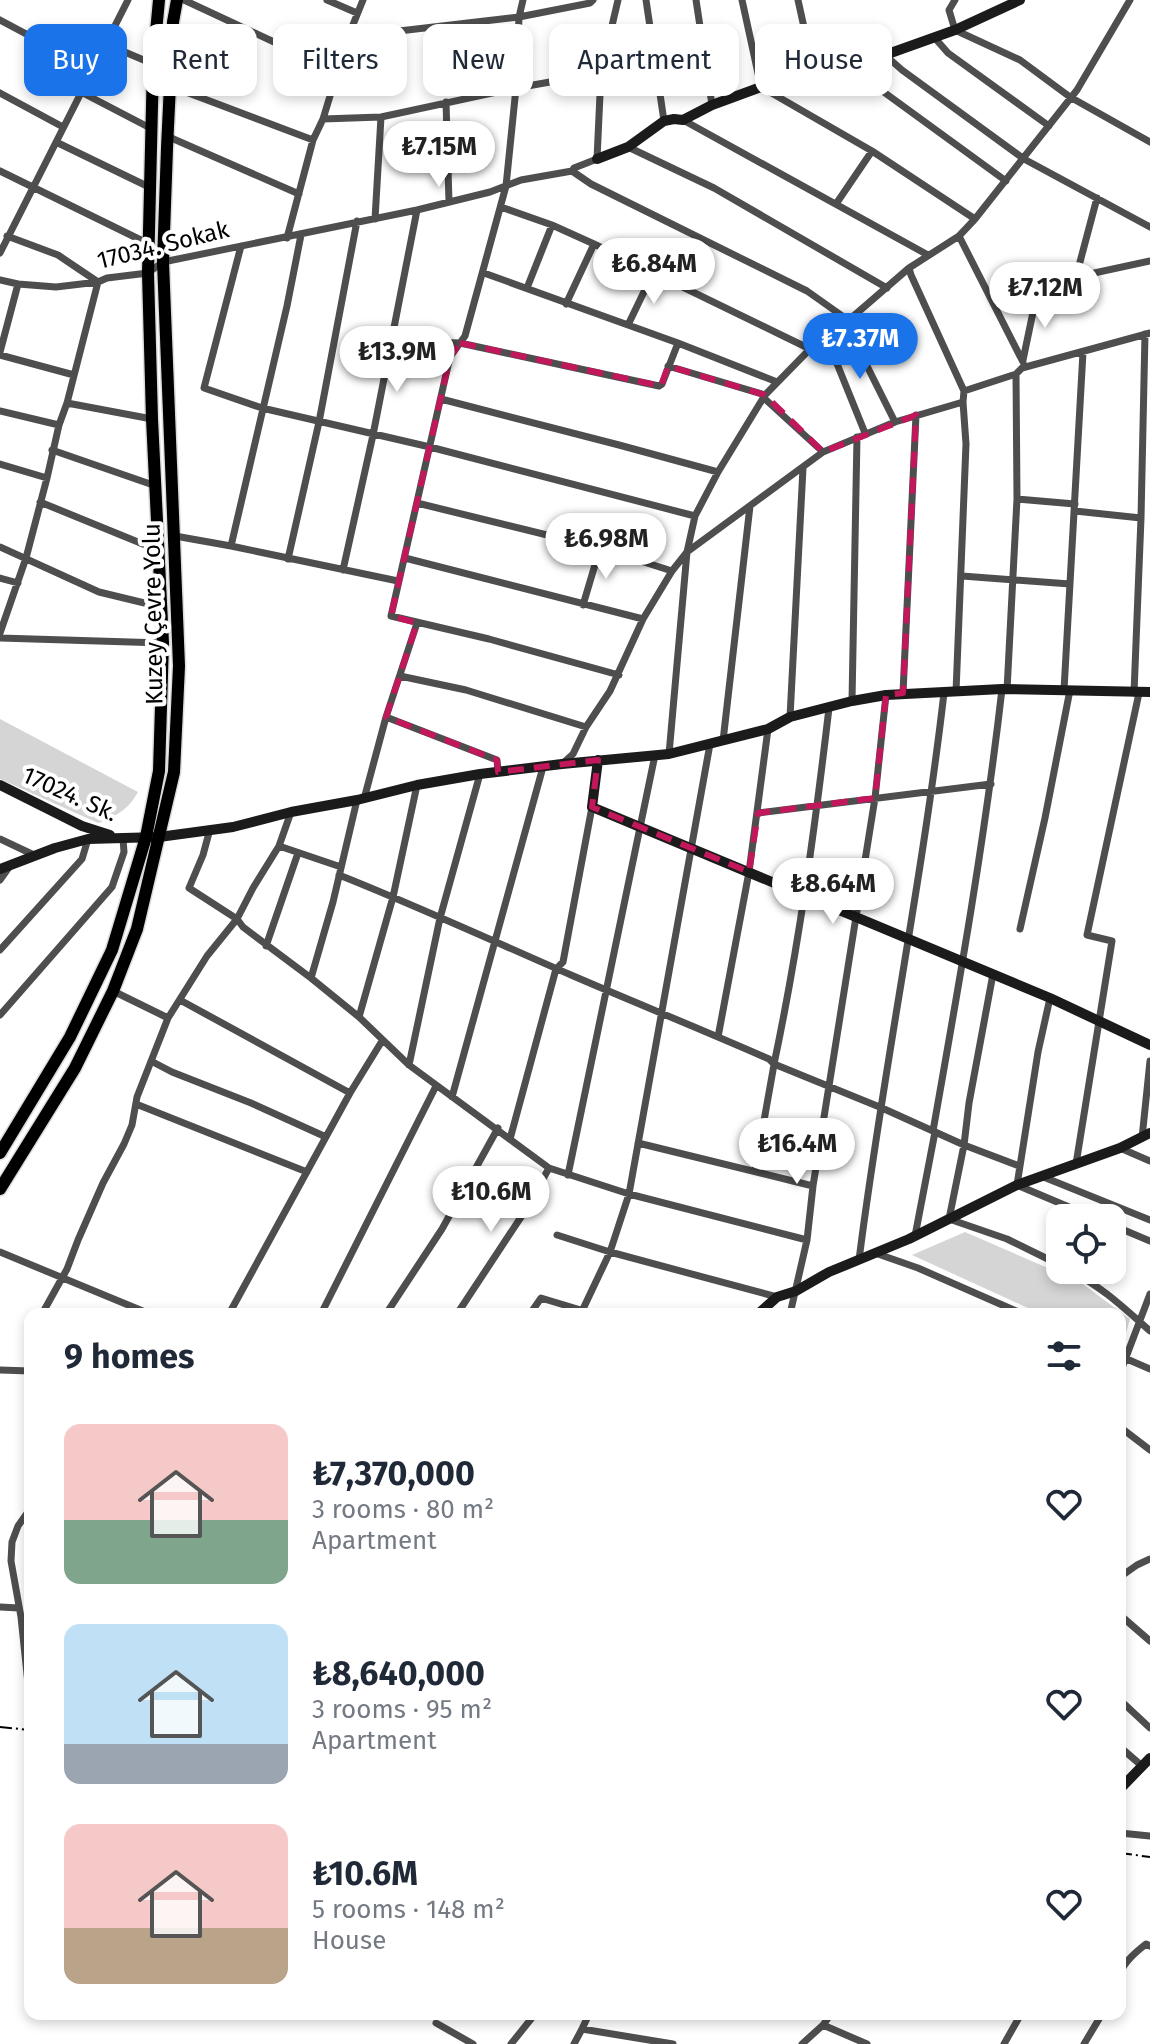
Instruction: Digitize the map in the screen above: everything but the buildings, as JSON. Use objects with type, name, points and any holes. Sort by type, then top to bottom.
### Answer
[{"type":"highway","name":"Kuzey Çevre Yolu","points":[[157,24],[159,0]]},
{"type":"highway","name":"Kuzey Çevre Yolu","points":[[173,24],[177,0]]},
{"type":"highway","name":"Kuzey Çevre Yolu","points":[[0,1189],[75,1068],[113,991],[137,929],[153,837],[159,771],[163,643],[148,273],[153,96]]},
{"type":"highway","name":"Kuzey Çevre Yolu","points":[[0,1152],[70,1037],[112,950],[174,772],[179,666],[163,262],[170,96]]},
{"type":"street","points":[[116,24],[128,0]]},
{"type":"street","points":[[184,0],[273,42]]},
{"type":"street","points":[[327,0],[357,13]]},
{"type":"street","points":[[353,24],[363,0]]},
{"type":"street","points":[[519,24],[523,0]]},
{"type":"street","points":[[612,24],[618,0]]},
{"type":"street","points":[[646,0],[664,121]]},
{"type":"street","points":[[696,0],[712,105]]},
{"type":"street","points":[[742,0],[755,60]]},
{"type":"street","points":[[798,0],[803,24]]},
{"type":"street","points":[[955,0],[949,10],[955,30],[1020,60],[1070,97],[1150,142]]},
{"type":"street","points":[[892,52],[955,30],[1020,0]]},
{"type":"street","points":[[669,754],[687,552],[695,516],[718,472],[765,397],[810,349],[827,339],[909,268],[959,236],[975,219],[1077,90],[1130,0]]},
{"type":"street","points":[[407,30],[519,17],[592,1]]},
{"type":"street","points":[[0,20],[24,33]]},
{"type":"street","points":[[934,37],[948,53],[1049,126]]},
{"type":"street","points":[[892,61],[1024,159],[1150,227]]},
{"type":"street","points":[[683,120],[755,89]]},
{"type":"street","points":[[0,93],[63,127]]},
{"type":"street","points":[[1,248],[79,96]]},
{"type":"street","points":[[89,96],[152,129]]},
{"type":"street","points":[[196,96],[313,140]]},
{"type":"street","points":[[287,238],[313,140],[330,96]]},
{"type":"street","points":[[323,119],[381,117],[476,96]]},
{"type":"street","points":[[515,96],[501,207],[465,336],[450,357],[391,616],[619,675]]},
{"type":"street","points":[[600,96],[597,159],[628,147],[664,121],[683,120],[928,255]]},
{"type":"street","points":[[777,96],[872,151],[975,219]]},
{"type":"street","points":[[889,96],[1006,181]]},
{"type":"street","points":[[446,102],[449,202]]},
{"type":"street","points":[[375,219],[381,117]]},
{"type":"street","points":[[169,137],[299,194]]},
{"type":"street","points":[[56,142],[151,188]]},
{"type":"street","points":[[628,147],[714,188],[887,288]]},
{"type":"street","points":[[836,204],[872,151]]},
{"type":"street","name":"17034. Sokak","points":[[0,280],[56,287],[148,273],[163,262],[417,210],[490,192],[521,180],[572,171],[597,159]]},
{"type":"street","points":[[0,171],[149,244]]},
{"type":"street","points":[[572,171],[591,184],[807,291],[846,323],[895,422]]},
{"type":"street","points":[[1076,277],[1097,198]]},
{"type":"street","points":[[501,207],[594,244],[810,349]]},
{"type":"street","points":[[343,570],[417,210]]},
{"type":"street","points":[[288,559],[319,422],[357,221]]},
{"type":"street","points":[[527,288],[552,225]]},
{"type":"street","points":[[231,546],[301,235]]},
{"type":"street","points":[[7,236],[58,255],[98,282],[26,558],[0,635],[163,643]]},
{"type":"street","points":[[959,236],[1020,368]]},
{"type":"street","points":[[566,304],[594,244]]},
{"type":"street","points":[[241,246],[204,388],[262,408],[430,447],[695,516]]},
{"type":"street","points":[[915,1236],[963,963],[1004,690],[1017,499],[1020,368],[1037,293],[1048,283],[1150,261]]},
{"type":"street","points":[[859,1260],[950,692],[962,576],[966,444],[964,391],[909,268]]},
{"type":"street","points":[[484,273],[777,382]]},
{"type":"street","points":[[628,325],[653,273]]},
{"type":"street","points":[[18,284],[0,354],[74,375]]},
{"type":"street","points":[[964,391],[1020,368],[1148,333],[1141,518],[1141,693],[1087,935],[1112,941],[1076,1164]]},
{"type":"street","points":[[392,336],[460,343],[659,386],[678,343]]},
{"type":"street","points":[[827,339],[861,435],[852,701]]},
{"type":"street","points":[[1020,929],[1045,818],[1067,690],[1083,352]]},
{"type":"street","points":[[668,366],[765,397],[823,452]]},
{"type":"street","points":[[441,399],[718,472]]},
{"type":"street","points":[[562,764],[573,754],[619,675],[643,619],[687,552],[823,452],[895,422],[963,402]]},
{"type":"street","points":[[67,403],[152,419]]},
{"type":"street","points":[[0,411],[59,425]]},
{"type":"street","points":[[903,693],[916,415]]},
{"type":"street","points":[[52,450],[156,486]]},
{"type":"street","points":[[0,464],[47,478]]},
{"type":"street","points":[[790,717],[803,468]]},
{"type":"street","points":[[1017,499],[1141,518]]},
{"type":"street","points":[[40,502],[160,551]]},
{"type":"street","points":[[417,503],[600,548],[672,571]]},
{"type":"street","points":[[723,741],[750,506]]},
{"type":"street","points":[[175,536],[398,581]]},
{"type":"street","points":[[0,547],[99,592],[161,607]]},
{"type":"street","points":[[583,605],[600,548]]},
{"type":"street","points":[[405,558],[643,619]]},
{"type":"street","points":[[962,576],[1070,584]]},
{"type":"street","points":[[0,578],[18,583]]},
{"type":"street","points":[[311,978],[360,800],[417,623]]},
{"type":"street","points":[[400,676],[466,690],[586,727]]},
{"type":"street","points":[[0,880],[5,868],[34,855],[88,839],[153,837],[233,827],[291,812],[480,774],[669,754],[768,729],[790,717],[886,695],[1004,690],[1141,693]]},
{"type":"street","points":[[792,1308],[807,1240],[875,798],[886,695]]},
{"type":"street","points":[[755,1171],[803,895],[829,708]]},
{"type":"street","points":[[386,717],[497,760],[498,772]]},
{"type":"street","points":[[718,1037],[749,872],[768,729]]},
{"type":"street","points":[[583,1308],[610,1252],[629,1194],[710,744]]},
{"type":"street","points":[[568,1175],[655,755]]},
{"type":"street","points":[[510,1139],[556,969],[563,962],[598,760]]},
{"type":"street","points":[[452,1097],[543,767]]},
{"type":"street","points":[[409,1065],[440,918],[480,774]]},
{"type":"street","points":[[758,813],[991,784]]},
{"type":"street","name":"17024. Sk.","points":[[0,785],[82,826],[123,839]]},
{"type":"street","points":[[359,1017],[393,897],[417,785]]},
{"type":"street","points":[[592,807],[1050,998],[1150,1045]]},
{"type":"street","points":[[45,1308],[124,1144],[168,1018],[207,956],[237,919],[279,846],[291,812]]},
{"type":"street","points":[[210,829],[189,888],[237,919],[266,946],[359,1017],[409,1065],[549,1168],[629,1194],[807,1240]]},
{"type":"street","points":[[0,839],[34,855]]},
{"type":"street","points":[[0,950],[82,859],[88,839]]},
{"type":"street","points":[[0,1015],[112,887],[124,852],[123,839]]},
{"type":"street","points":[[279,846],[769,1059],[774,1064],[1019,1166]]},
{"type":"street","points":[[266,946],[298,853]]},
{"type":"street","points":[[949,1219],[993,974]]},
{"type":"street","points":[[113,991],[168,1018]]},
{"type":"street","points":[[1017,1185],[1038,1052],[1050,998]]},
{"type":"street","points":[[180,1000],[350,1093]]},
{"type":"street","points":[[232,1308],[350,1093],[382,1041]]},
{"type":"street","points":[[151,1061],[326,1137]]},
{"type":"street","points":[[765,1308],[777,1297],[915,1236],[1017,1185],[1120,1148],[1146,1135],[1150,1061]]},
{"type":"street","points":[[324,1308],[436,1086]]},
{"type":"street","points":[[136,1104],[307,1172]]},
{"type":"street","points":[[390,1308],[442,1229],[498,1128]]},
{"type":"street","points":[[638,1143],[813,1186]]},
{"type":"street","points":[[1120,1148],[1150,1161]]},
{"type":"street","points":[[461,1308],[525,1211],[549,1168]]},
{"type":"street","points":[[1041,1176],[1150,1220]]},
{"type":"street","points":[[1017,1185],[1062,1204]]},
{"type":"street","points":[[949,1219],[1007,1239],[1046,1258]]},
{"type":"street","points":[[1126,1231],[1150,1241]]},
{"type":"street","points":[[557,1235],[777,1297]]},
{"type":"street","points":[[0,1252],[135,1308]]},
{"type":"street","points":[[875,1253],[918,1268],[1005,1308]]},
{"type":"street","points":[[1093,1284],[1128,1309],[1150,1331]]},
{"type":"street","points":[[1126,1351],[1150,1294]]},
{"type":"street","points":[[534,1308],[541,1298],[579,1308]]},
{"type":"street","points":[[1126,1359],[1148,1369]]},
{"type":"street","points":[[0,1370],[24,1371]]},
{"type":"street","points":[[1126,1433],[1150,1450]]},
{"type":"street","points":[[24,1518],[12,1542],[11,1561],[24,1651]]},
{"type":"street","points":[[1126,1573],[1150,1560]]},
{"type":"street","points":[[0,1607],[19,1608]]},
{"type":"street","points":[[1126,1620],[1150,1641]]},
{"type":"street","points":[[1126,1706],[1150,1728]]},
{"type":"street","points":[[1126,1751],[1147,1764]]},
{"type":"street","points":[[1126,1783],[1147,1764]]},
{"type":"street","points":[[1126,1790],[1147,1764]]},
{"type":"street","points":[[1126,1834],[1150,1836]]},
{"type":"street","points":[[1126,1963],[1146,1944],[1150,1946]]},
{"type":"street","points":[[511,2044],[530,2020]]},
{"type":"street","points":[[574,2044],[586,2020]]},
{"type":"street","points":[[802,2044],[827,2020]]},
{"type":"street","points":[[1004,2044],[1018,2020]]},
{"type":"street","points":[[1084,2044],[1098,2020]]},
{"type":"street","points":[[436,2023],[473,2044]]},
{"type":"street","points":[[823,2025],[867,2044]]},
{"type":"street","points":[[582,2029],[673,2044]]},
{"type":"highlighted area","points":[[460,343],[661,386],[668,366],[765,395],[823,452],[916,415],[903,693],[886,695],[875,798],[758,813],[749,872],[592,807],[598,760],[498,772],[497,760],[386,717],[417,623],[391,616],[450,357]]},
{"type":"shaded area","points":[[0,719],[138,792],[121,812],[98,823],[0,779]]},
{"type":"shaded area","points":[[965,1232],[1046,1267],[1046,1284],[1083,1284],[1115,1308],[1028,1308],[912,1255]]},
{"type":"railway","points":[[0,1727],[24,1729]]},
{"type":"railway","points":[[1126,1854],[1150,1857]]}]
